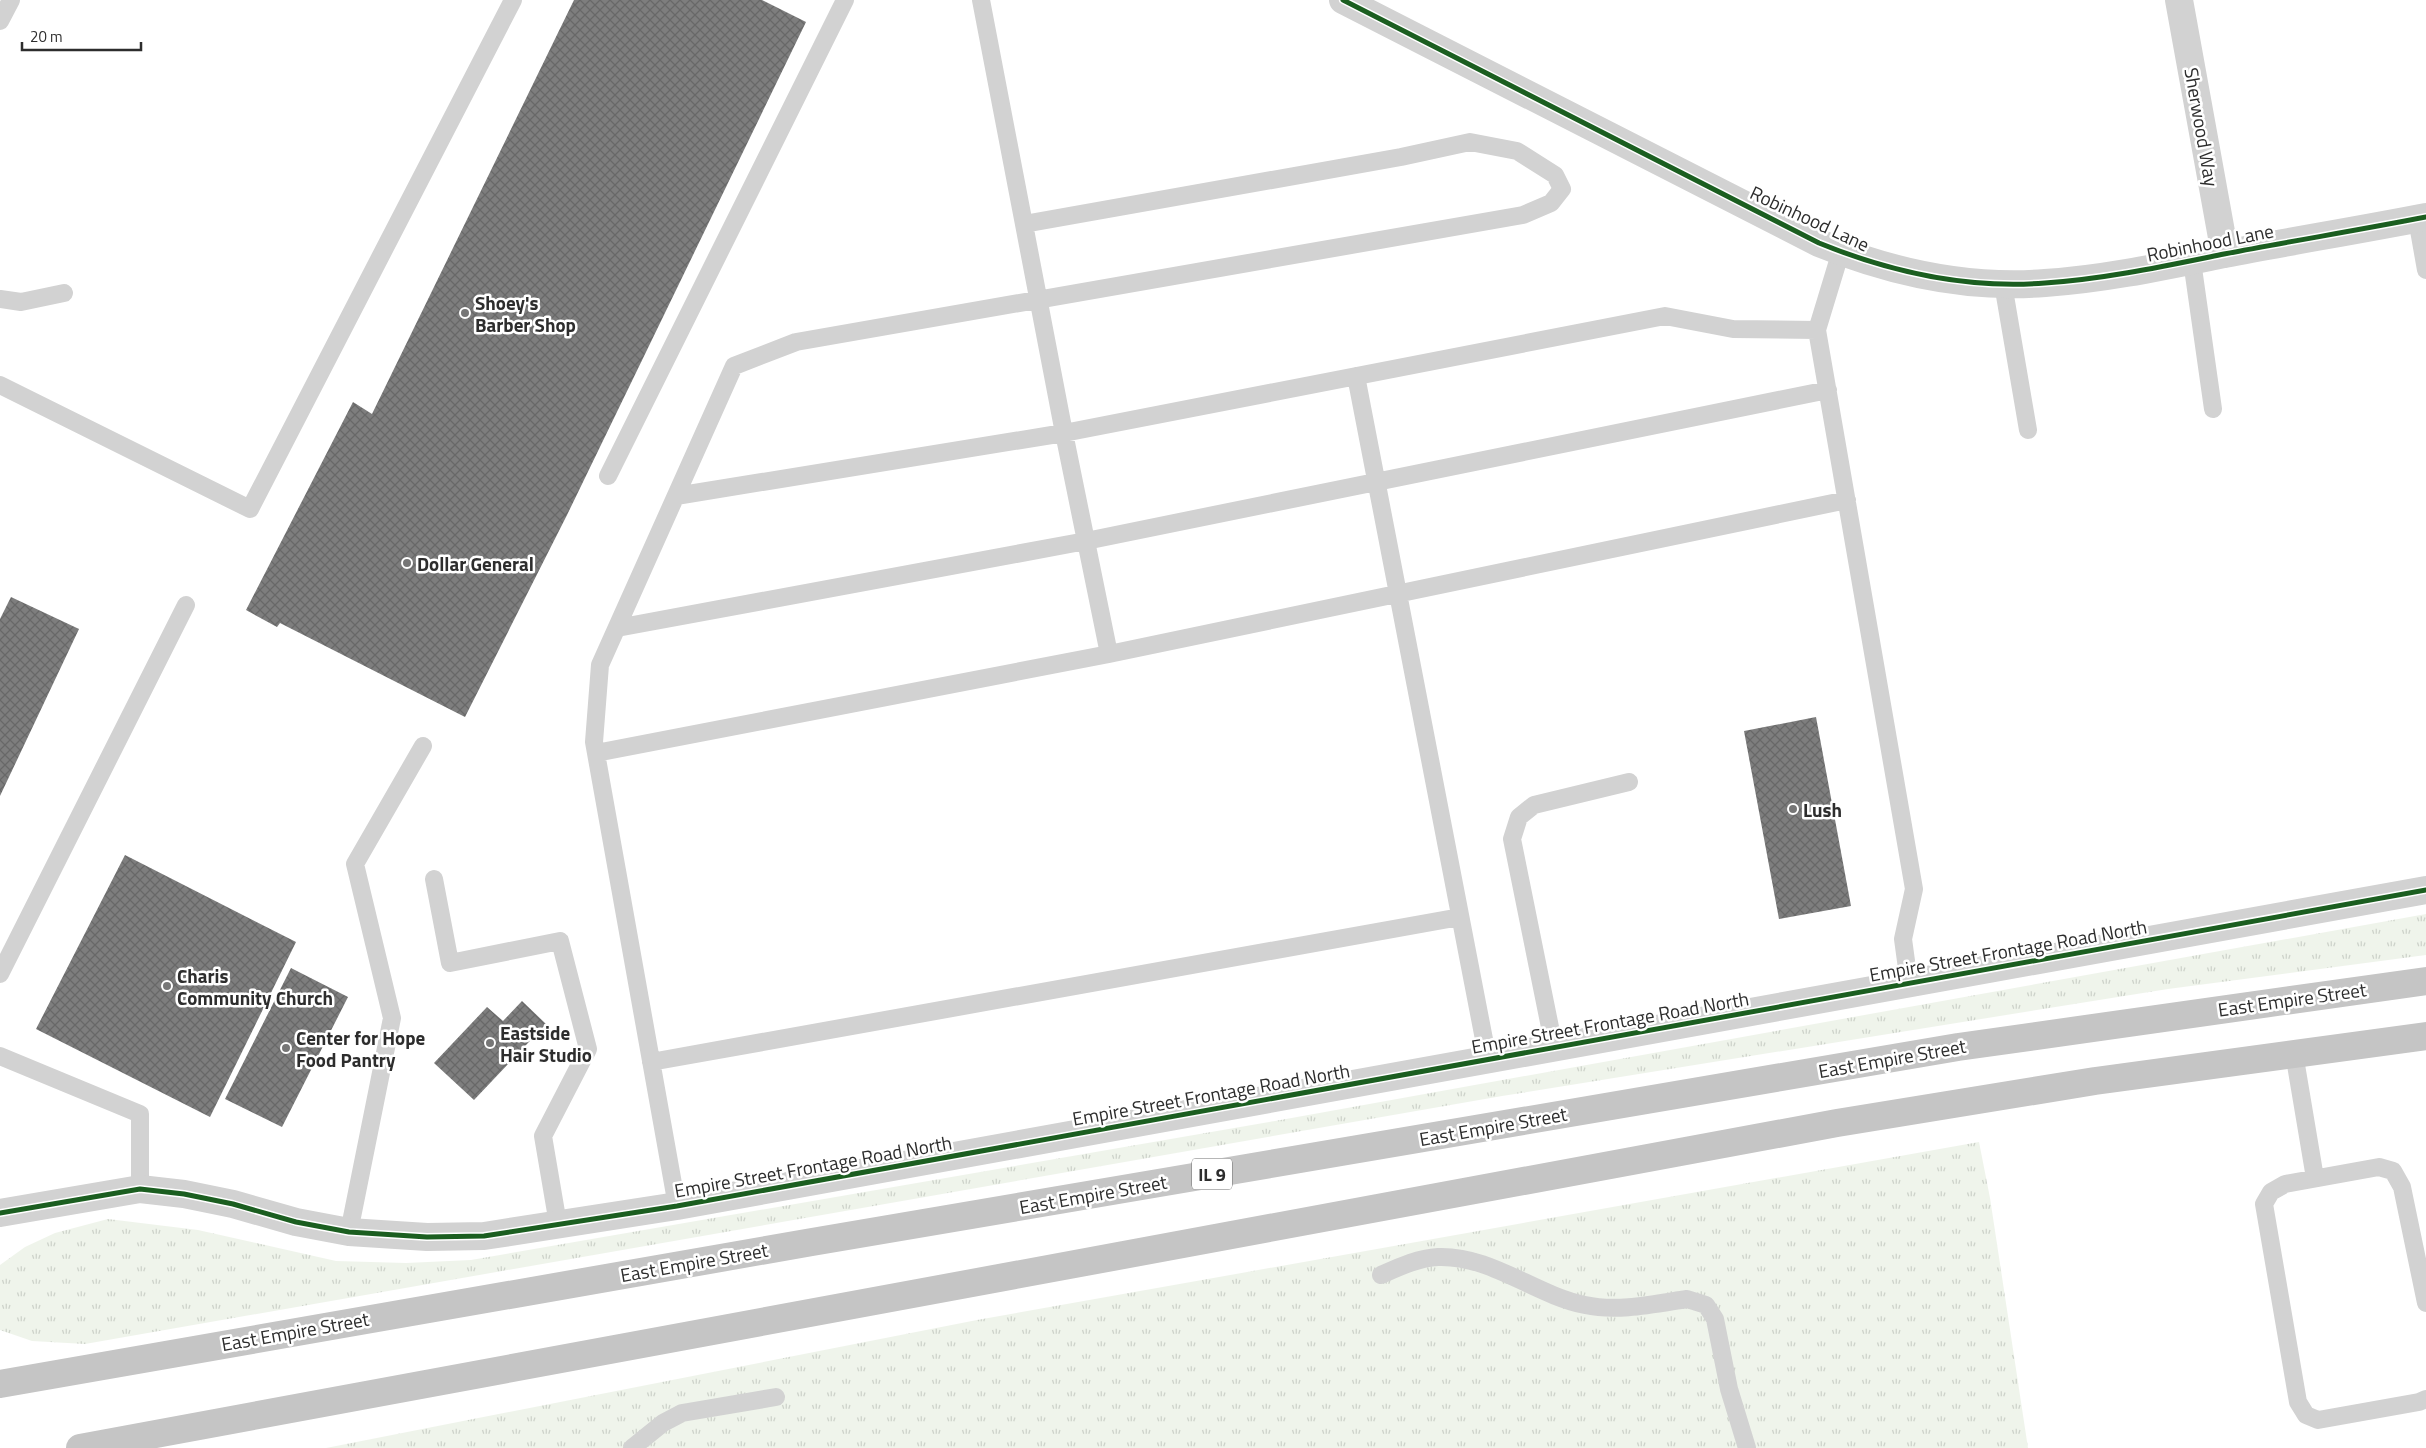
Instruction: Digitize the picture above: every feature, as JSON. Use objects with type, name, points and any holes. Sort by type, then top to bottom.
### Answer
[{"type":"main road","name":"East Empire Street","points":[[0,1384],[753,1252],[1958,1047],[2426,981]]},
{"type":"main road","points":[[80,1448],[1837,1123],[2094,1081],[2426,1036]]},
{"type":"street","name":"Robinhood Lane","points":[[1343,0],[1800,233],[1841,252],[1907,272],[1952,280],[2003,284],[2045,283],[2133,272],[2421,218]]},
{"type":"street","name":"Sherwood Way","points":[[2179,0],[2225,254]]},
{"type":"street","name":"Empire Street Frontage Road North","points":[[0,1213],[140,1189],[184,1194],[225,1202],[296,1222],[349,1232],[428,1237],[484,1236],[677,1206],[2426,890]]},
{"type":"lane","points":[[0,21],[10,0]]},
{"type":"lane","points":[[0,383],[250,509],[513,0]]},
{"type":"lane","points":[[608,476],[845,0]]},
{"type":"lane","points":[[981,0],[1064,433],[1109,654]]},
{"type":"lane","points":[[677,1206],[594,742],[600,665],[734,366],[796,342],[1523,216],[1551,203],[1562,189],[1555,175],[1517,151],[1470,142],[1401,157],[1024,224]]},
{"type":"lane","points":[[2421,218],[2426,270]]},
{"type":"lane","points":[[1841,252],[1817,330],[1914,889],[1903,939],[1909,984]]},
{"type":"lane","points":[[2192,261],[2214,409]]},
{"type":"lane","points":[[2003,284],[2028,430]]},
{"type":"lane","points":[[0,299],[22,302],[64,293]]},
{"type":"lane","points":[[676,496],[1064,433],[1665,316],[1733,330],[1817,330]]},
{"type":"lane","points":[[1356,376],[1488,1060]]},
{"type":"lane","points":[[617,628],[1086,541],[1828,390]]},
{"type":"lane","points":[[596,753],[1109,654],[1847,500]]},
{"type":"lane","points":[[0,974],[186,605]]},
{"type":"lane","points":[[349,1232],[392,1018],[355,864],[424,746]]},
{"type":"lane","points":[[1554,1048],[1512,838],[1519,817],[1534,805],[1629,782]]},
{"type":"lane","points":[[434,879],[450,963],[560,941],[588,1048],[543,1136],[558,1224]]},
{"type":"lane","points":[[651,1062],[1460,917]]},
{"type":"lane","points":[[2294,1053],[2315,1178]]},
{"type":"lane","points":[[0,1056],[140,1114],[140,1189]]},
{"type":"lane","points":[[2426,1303],[2402,1187],[2394,1171],[2379,1167],[2285,1184],[2271,1192],[2264,1204],[2298,1402],[2306,1414],[2318,1420],[2426,1399]]},
{"type":"lane","points":[[1381,1275],[1402,1266],[1427,1259],[1456,1258],[1485,1265],[1543,1291],[1584,1305],[1617,1308],[1687,1299],[1698,1301],[1706,1305],[1714,1319],[1729,1389],[1747,1448]]},
{"type":"lane","points":[[632,1448],[663,1423],[682,1413],[776,1397]]},
{"type":"green space","points":[[2426,914],[2426,955],[2168,989],[1502,1096],[85,1344],[32,1341],[0,1330],[0,1265],[25,1247],[55,1233],[108,1219],[198,1230],[336,1261],[406,1263],[471,1260],[1275,1121]]},
{"type":"green space","points":[[1979,1142],[1990,1198],[2028,1448],[326,1448],[977,1320]]},
{"type":"building","points":[[574,0],[762,0],[806,22],[567,515],[465,717],[280,623],[277,627],[246,610],[353,402],[372,414]]},
{"type":"building","points":[[11,597],[79,629],[0,796],[0,619]]},
{"type":"building","points":[[1816,717],[1851,906],[1779,919],[1744,731]]},
{"type":"building","name":"Charis Community Church","points":[[125,855],[296,942],[210,1117],[36,1029]]},
{"type":"building","name":"Center for Hope Food Pantry","points":[[291,968],[348,997],[282,1127],[225,1099]]},
{"type":"building","name":"Eastside Hair Studio","points":[[522,1001],[546,1024],[474,1100],[434,1063],[487,1007],[503,1021]]},
{"type":"cycle path","points":[[1343,0],[1819,243],[1873,262],[1929,276],[1958,281],[2016,284],[2090,278],[2135,272],[2426,217]]},
{"type":"cycle path","points":[[0,1213],[140,1189],[184,1194],[233,1204],[296,1222],[349,1232],[427,1237],[484,1236],[677,1206],[2426,890]]},
{"type":"place","name":"Shoey's Barber Shop","points":[[465,313]]},
{"type":"place","name":"Dollar General","points":[[407,563]]},
{"type":"place","name":"Lush","points":[[1793,809]]},
{"type":"place","name":"Charis Community Church","points":[[167,986]]},
{"type":"place","name":"Eastside Hair Studio","points":[[490,1043]]},
{"type":"place","name":"Center for Hope Food Pantry","points":[[286,1048]]}]
